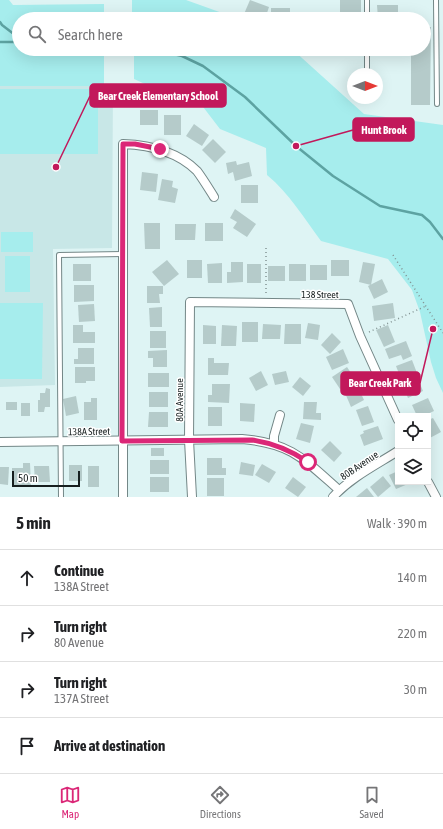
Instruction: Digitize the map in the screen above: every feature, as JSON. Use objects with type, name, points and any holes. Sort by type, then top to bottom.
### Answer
[{"type":"street","points":[[123,497],[123,144],[135,144],[160,149],[179,158],[196,171],[214,197]]},
{"type":"street","name":"138 Street","points":[[190,302],[348,304],[360,336],[395,413]]},
{"type":"street","name":"80A Avenue","points":[[190,302],[189,440],[192,497]]},
{"type":"street","points":[[274,444],[274,436],[280,415]]},
{"type":"street","name":"138A Street","points":[[0,442],[242,439],[274,444],[295,453],[308,462],[339,490]]},
{"type":"street","name":"80B Avenue","points":[[333,497],[339,490],[368,469],[395,453]]},
{"type":"street","points":[[430,485],[436,497]]},
{"type":"lane","points":[[367,0],[367,12]]},
{"type":"lane","points":[[436,0],[437,104]]},
{"type":"lane","points":[[367,56],[367,68]]},
{"type":"lane","points":[[61,497],[59,255],[122,254]]},
{"type":"path","points":[[266,248],[266,294]]},
{"type":"path","points":[[392,255],[443,333]]},
{"type":"path","points":[[368,332],[426,306]]},
{"type":"shaded area","points":[[0,0],[9,0],[13,5],[104,4],[104,12],[12,12],[12,56],[104,56],[104,86],[0,86]]},
{"type":"shaded area","points":[[132,0],[186,0],[219,12],[132,12]]},
{"type":"shaded area","points":[[134,56],[300,56],[347,99],[347,104],[353,104],[364,114],[443,125],[443,393],[431,362],[420,312],[412,290],[388,259],[321,241],[289,198],[267,175],[266,148],[220,129],[197,99],[167,94],[134,79]]},
{"type":"shaded area","points":[[0,86],[113,86],[112,248],[53,249],[55,385],[0,387]]},
{"type":"shaded area","points":[[0,89],[98,89],[98,154],[0,154]]},
{"type":"shaded area","points":[[1,232],[33,232],[33,252],[1,252]]},
{"type":"shaded area","points":[[5,256],[30,256],[30,292],[5,292]]},
{"type":"shaded area","points":[[0,303],[43,303],[42,379],[0,379]]},
{"type":"building","points":[[250,0],[269,7],[267,12],[245,12]]},
{"type":"building","points":[[340,0],[361,0],[361,12],[340,12]]},
{"type":"building","points":[[377,5],[398,5],[398,12],[378,12]]},
{"type":"building","points":[[271,8],[290,8],[290,12],[271,12]]},
{"type":"building","points":[[411,56],[431,56],[430,105],[411,105]]},
{"type":"building","points":[[140,110],[158,110],[158,125],[140,125]]},
{"type":"building","points":[[164,115],[181,115],[181,135],[164,135]]},
{"type":"building","points":[[194,124],[209,135],[202,146],[186,136]]},
{"type":"building","points":[[213,139],[226,152],[215,163],[202,150]]},
{"type":"building","points":[[236,161],[237,165],[249,162],[252,176],[235,181],[233,172],[228,174],[226,163]]},
{"type":"building","points":[[142,172],[158,174],[156,192],[140,190]]},
{"type":"building","points":[[162,179],[173,181],[172,187],[178,189],[175,203],[158,200]]},
{"type":"building","points":[[241,185],[258,185],[258,203],[241,203]]},
{"type":"building","points":[[235,209],[256,224],[247,237],[233,228],[237,222],[230,218]]},
{"type":"building","points":[[144,223],[160,223],[160,249],[145,249]]},
{"type":"building","points":[[205,223],[223,223],[223,241],[205,241]]},
{"type":"building","points":[[175,224],[196,224],[195,240],[175,240]]},
{"type":"building","points":[[167,260],[179,274],[164,286],[152,272]]},
{"type":"building","points":[[187,260],[202,260],[202,278],[187,278]]},
{"type":"building","points":[[331,260],[349,260],[349,276],[331,276]]},
{"type":"building","points":[[231,262],[243,262],[243,282],[227,283],[227,272],[231,272]]},
{"type":"building","points":[[363,262],[375,264],[371,285],[359,282]]},
{"type":"building","points":[[222,263],[222,283],[208,283],[207,264]]},
{"type":"building","points":[[73,264],[91,264],[91,281],[73,281]]},
{"type":"building","points":[[247,264],[261,264],[261,283],[247,283]]},
{"type":"building","points":[[289,264],[306,264],[306,281],[289,281]]},
{"type":"building","points":[[310,265],[327,265],[327,280],[310,280]]},
{"type":"building","points":[[268,266],[285,266],[285,281],[268,281]]},
{"type":"building","points":[[382,279],[388,292],[374,299],[368,286]]},
{"type":"building","points":[[74,285],[94,285],[94,301],[74,302]]},
{"type":"building","points":[[147,286],[163,286],[163,294],[159,294],[160,303],[147,303]]},
{"type":"building","points":[[393,303],[395,318],[374,321],[372,306]]},
{"type":"building","points":[[94,304],[95,321],[79,322],[78,305]]},
{"type":"building","points":[[162,307],[162,327],[150,327],[149,308]]},
{"type":"building","points":[[242,322],[258,322],[258,342],[242,342]]},
{"type":"building","points":[[308,323],[320,325],[318,340],[305,338]]},
{"type":"building","points":[[263,324],[281,325],[280,339],[262,339]]},
{"type":"building","points":[[285,324],[301,324],[301,344],[284,344]]},
{"type":"building","points":[[73,325],[83,325],[83,332],[95,332],[95,343],[73,343]]},
{"type":"building","points":[[203,325],[216,326],[216,344],[203,344]]},
{"type":"building","points":[[222,325],[237,326],[236,346],[221,346]]},
{"type":"building","points":[[388,325],[395,342],[384,347],[376,330]]},
{"type":"building","points":[[150,331],[166,331],[166,348],[150,348]]},
{"type":"building","points":[[332,333],[341,342],[330,354],[321,345]]},
{"type":"building","points":[[406,341],[412,356],[403,360],[401,355],[389,359],[385,349]]},
{"type":"building","points":[[78,348],[94,348],[94,364],[74,364],[74,359],[78,359]]},
{"type":"building","points":[[343,349],[349,363],[332,370],[326,357]]},
{"type":"building","points":[[167,350],[167,367],[153,367],[153,358],[148,358],[148,351]]},
{"type":"building","points":[[208,358],[214,358],[214,363],[229,363],[228,375],[208,375]]},
{"type":"building","points":[[412,360],[417,373],[401,379],[396,366]]},
{"type":"building","points":[[75,367],[95,367],[95,381],[75,383]]},
{"type":"building","points":[[347,367],[355,379],[340,389],[332,377]]},
{"type":"building","points":[[261,371],[268,385],[256,391],[249,378]]},
{"type":"building","points":[[286,371],[289,382],[275,385],[272,374]]},
{"type":"building","points":[[148,373],[169,373],[169,387],[148,387]]},
{"type":"building","points":[[300,377],[311,386],[303,396],[292,387]]},
{"type":"building","points":[[418,379],[423,391],[408,398],[403,386]]},
{"type":"building","points":[[212,384],[230,384],[229,403],[208,402],[208,395],[212,395]]},
{"type":"building","points":[[358,387],[364,400],[351,407],[345,393]]},
{"type":"building","points":[[46,388],[50,389],[50,407],[45,407],[44,412],[38,412],[38,400],[40,400],[40,393],[45,393]]},
{"type":"building","points":[[149,392],[168,392],[168,407],[149,407]]},
{"type":"building","points":[[76,396],[79,413],[66,416],[63,399]]},
{"type":"building","points":[[91,398],[97,398],[97,420],[84,420],[84,402],[91,402]]},
{"type":"building","points":[[428,398],[434,411],[430,413],[416,413],[412,405]]},
{"type":"building","points":[[6,402],[17,402],[17,410],[6,410]]},
{"type":"building","points":[[304,402],[317,402],[316,413],[321,413],[321,420],[303,419]]},
{"type":"building","points":[[21,403],[30,403],[30,416],[21,416]]},
{"type":"building","points":[[240,403],[255,404],[254,422],[240,421]]},
{"type":"building","points":[[368,406],[374,422],[362,426],[356,410]]},
{"type":"building","points":[[208,407],[222,407],[222,426],[208,426]]},
{"type":"building","points":[[149,412],[168,412],[168,427],[148,427]]},
{"type":"building","points":[[433,418],[441,432],[431,437],[431,419]]},
{"type":"building","points":[[301,423],[314,426],[310,443],[296,439]]},
{"type":"building","points":[[378,426],[383,439],[364,446],[360,435],[364,433],[363,431]]},
{"type":"building","points":[[330,441],[342,453],[334,462],[321,450]]},
{"type":"building","points":[[151,448],[164,448],[164,456],[151,456]]},
{"type":"building","points":[[207,458],[222,458],[222,468],[226,468],[226,475],[207,475]]},
{"type":"building","points":[[150,460],[169,460],[169,474],[150,474]]},
{"type":"building","points":[[241,462],[255,465],[253,476],[239,474]]},
{"type":"building","points":[[23,463],[30,463],[31,485],[12,485],[12,468],[23,468]]},
{"type":"building","points":[[262,464],[276,472],[269,483],[255,475]]},
{"type":"building","points":[[69,465],[82,465],[82,481],[69,481]]},
{"type":"building","points":[[34,466],[49,466],[50,482],[35,482]]},
{"type":"building","points":[[88,466],[99,466],[99,487],[88,487]]},
{"type":"building","points":[[0,467],[9,467],[8,485],[0,484]]},
{"type":"building","points":[[395,472],[395,485],[406,485],[396,489],[389,475]]},
{"type":"building","points":[[383,476],[391,486],[378,497],[370,487]]},
{"type":"building","points":[[150,477],[169,477],[169,492],[150,492]]},
{"type":"building","points":[[293,477],[306,487],[298,497],[285,488]]},
{"type":"building","points":[[207,478],[224,478],[224,496],[207,496]]},
{"type":"building","points":[[367,488],[374,497],[356,497]]},
{"type":"waterway","points":[[0,22],[12,33]]},
{"type":"waterway","points":[[0,42],[12,42]]},
{"type":"waterway","points":[[182,56],[203,66],[245,97],[296,146],[333,176],[380,206],[422,215],[430,222],[443,239]]},
{"type":"place","name":"Hunt Brook","points":[[296,146]]},
{"type":"place","name":"Bear Creek Elementary School","points":[[56,167]]},
{"type":"place","name":"Bear Creek Park","points":[[433,329]]},
{"type":"route","points":[[160,149],[135,144],[123,144],[122,441],[242,439],[262,441],[282,447],[295,453],[308,462]]}]
